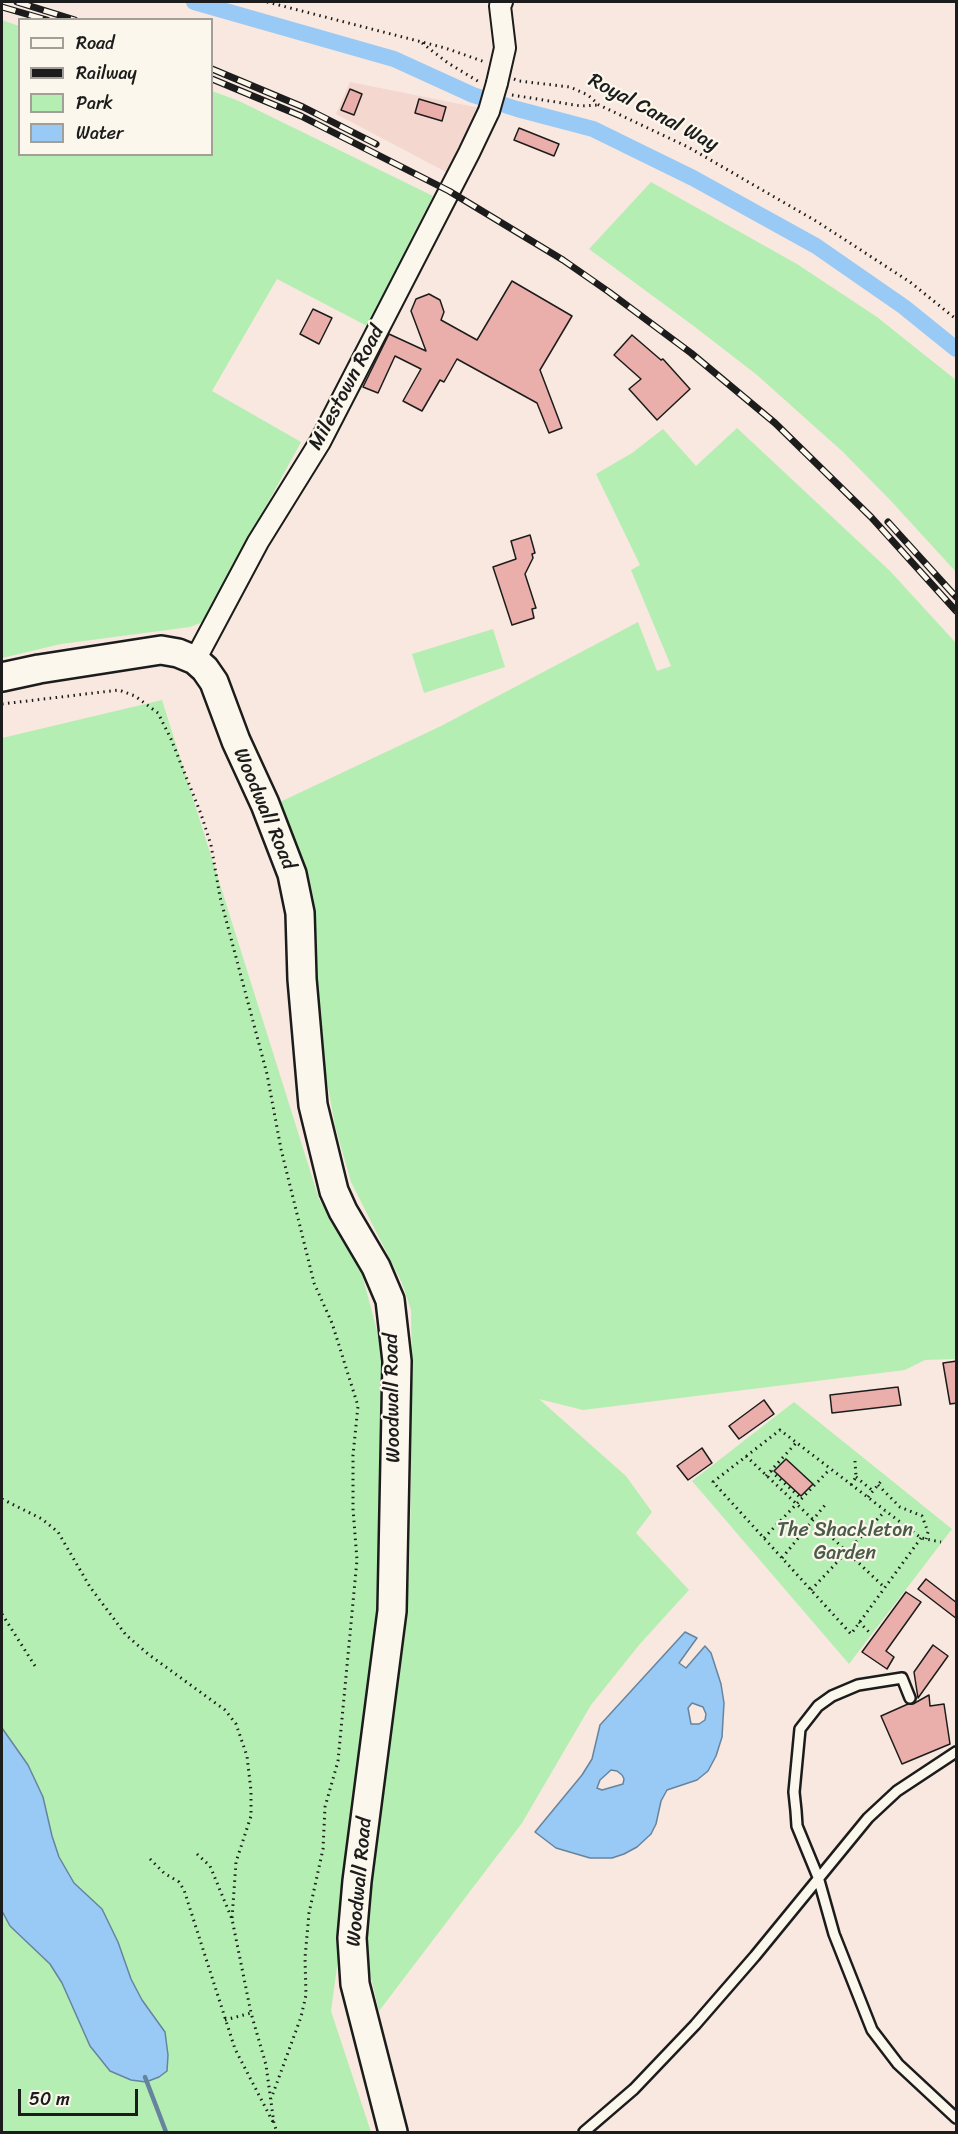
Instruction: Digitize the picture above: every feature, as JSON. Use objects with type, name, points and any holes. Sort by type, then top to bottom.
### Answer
[{"type":"main road","points":[[2,677],[161,650],[178,653],[195,660]]},
{"type":"main road","name":"Woodwall Road","points":[[195,660],[214,682],[236,741],[269,814],[292,874],[300,913],[307,1049],[315,1116],[334,1191],[376,1267],[390,1300],[397,1361],[392,1611],[357,1881],[352,1938],[355,1984],[393,2133]]},
{"type":"street","name":"Milestown Road","points":[[195,660],[258,542],[320,442],[489,111],[505,48],[499,3]]},
{"type":"lane","points":[[910,1698],[902,1678],[858,1684],[832,1696],[818,1706],[800,1729],[794,1792],[797,1826],[818,1877],[834,1934],[872,2030],[898,2064],[957,2118]]},
{"type":"lane","points":[[584,2133],[634,2089],[694,2025],[755,1956],[868,1818],[897,1791],[957,1752]]},
{"type":"path","name":"Royal Canal Way","points":[[267,2],[445,48],[483,62],[499,77],[570,87],[588,95],[599,105],[688,147],[816,221],[910,282],[957,319]]},
{"type":"path","points":[[2,704],[119,690],[135,696],[158,712],[193,793],[211,844],[220,897],[267,1074],[281,1149],[314,1283],[332,1323],[358,1406],[353,1455],[353,1509],[357,1560],[339,1750],[325,1807],[323,1849],[309,1913],[305,1958],[306,1995],[302,2017],[271,2099]]},
{"type":"path","points":[[921,1538],[851,1634],[713,1482],[780,1430],[921,1538],[941,1542]]},
{"type":"path","points":[[766,1476],[796,1443]]},
{"type":"path","points":[[746,1456],[885,1587]]},
{"type":"path","points":[[851,1485],[856,1477],[855,1461]]},
{"type":"path","points":[[764,1538],[830,1469]]},
{"type":"path","points":[[771,1471],[802,1499]]},
{"type":"path","points":[[856,1477],[873,1491]]},
{"type":"path","points":[[868,1498],[882,1480]]},
{"type":"path","points":[[878,1485],[900,1507],[922,1516],[927,1524],[926,1539]]},
{"type":"path","points":[[2,1499],[42,1519],[57,1532],[90,1587],[126,1635],[225,1710],[236,1724],[247,1756],[251,1816],[236,1862],[232,1919]]},
{"type":"path","points":[[782,1558],[825,1505]]},
{"type":"path","points":[[811,1590],[885,1511]]},
{"type":"path","points":[[2,1614],[35,1666]]},
{"type":"path","points":[[859,1623],[869,1632]]},
{"type":"path","points":[[197,1854],[210,1866],[232,1919],[251,2013],[266,2065],[274,2124]]},
{"type":"path","points":[[150,1859],[164,1873],[179,1882],[184,1890],[225,2020],[243,2066],[277,2133]]},
{"type":"path","points":[[225,2020],[251,2013]]},
{"type":"shaded area","points":[[350,82],[480,108],[448,173],[336,114]]},
{"type":"green space","points":[[2,20],[18,26],[18,156],[213,156],[213,91],[239,101],[433,196],[367,326],[277,279],[212,391],[301,442],[203,622],[190,627],[61,644],[2,658]]},
{"type":"green space","points":[[651,182],[797,264],[877,317],[956,380],[956,572],[843,452],[757,375],[589,249]]},
{"type":"green space","points":[[737,428],[890,571],[956,643],[956,1359],[925,1360],[905,1370],[583,1410],[539,1399],[626,1476],[652,1512],[636,1533],[689,1590],[639,1645],[591,1705],[522,1823],[379,2011],[366,1957],[368,1910],[406,1627],[410,1546],[411,1310],[402,1283],[351,1182],[335,1126],[324,1065],[318,1011],[314,900],[307,869],[280,802],[441,726],[638,622],[657,671],[671,666],[631,570],[640,565],[596,474],[632,453],[663,429],[696,466]]},
{"type":"green space","points":[[493,629],[505,667],[424,693],[412,654]]},
{"type":"green space","points":[[162,700],[319,1199],[359,1263],[387,1368],[382,1639],[331,2011],[371,2132],[2,2132],[2,738]]},
{"type":"green space","name":"The Shackleton Garden","points":[[794,1402],[952,1529],[849,1664],[692,1481]]},
{"type":"water","points":[[685,1632],[697,1638],[679,1663],[686,1668],[705,1646],[711,1653],[721,1684],[724,1703],[722,1737],[716,1756],[708,1771],[697,1780],[667,1790],[661,1801],[656,1824],[651,1834],[637,1847],[612,1858],[590,1858],[556,1848],[535,1832],[582,1775],[592,1759],[600,1725]],"holes":[[[692,1703],[703,1707],[706,1714],[705,1720],[699,1724],[691,1724],[688,1708]],[[611,1770],[622,1775],[623,1784],[602,1790],[597,1788],[600,1780]]]},
{"type":"water","points":[[2,1728],[28,1765],[43,1797],[59,1857],[74,1883],[102,1909],[118,1942],[131,1979],[142,2000],[165,2032],[168,2055],[167,2071],[159,2077],[146,2082],[131,2080],[110,2071],[90,2046],[62,1983],[50,1964],[10,1926],[2,1911]]},
{"type":"building","points":[[350,89],[362,94],[354,115],[341,110]]},
{"type":"building","points":[[419,99],[446,107],[442,121],[415,113]]},
{"type":"building","points":[[519,128],[559,144],[554,156],[514,140]]},
{"type":"building","points":[[512,281],[572,316],[540,370],[562,428],[549,433],[537,403],[457,359],[444,382],[440,380],[422,411],[403,401],[421,369],[395,356],[378,393],[363,387],[389,334],[426,351],[411,311],[416,299],[429,294],[440,300],[444,312],[441,320],[477,340]]},
{"type":"building","points":[[313,309],[332,318],[319,344],[300,334]]},
{"type":"building","points":[[632,335],[661,360],[663,359],[690,389],[657,420],[629,389],[641,379],[614,355]]},
{"type":"building","points":[[530,535],[535,553],[532,554],[533,558],[525,574],[536,608],[532,609],[534,618],[512,625],[493,567],[516,559],[511,541]]},
{"type":"building","points":[[957,1361],[957,1403],[950,1404],[943,1363]]},
{"type":"building","points":[[898,1387],[901,1405],[832,1413],[830,1395]]},
{"type":"building","points":[[764,1400],[774,1414],[739,1439],[729,1426]]},
{"type":"building","points":[[702,1448],[712,1463],[688,1480],[677,1466]]},
{"type":"building","points":[[786,1459],[813,1484],[801,1496],[774,1471]]},
{"type":"building","points":[[926,1579],[957,1603],[957,1619],[918,1589]]},
{"type":"building","points":[[906,1592],[921,1602],[886,1651],[894,1657],[887,1669],[862,1652]]},
{"type":"building","points":[[933,1645],[948,1656],[918,1698],[914,1672]]},
{"type":"building","points":[[929,1695],[930,1706],[944,1704],[950,1744],[902,1764],[881,1716],[913,1704]]},
{"type":"waterway","points":[[194,2],[394,59],[473,95],[593,129],[693,178],[816,246],[904,307],[956,349]]},
{"type":"waterway","points":[[145,2077],[166,2132]]},
{"type":"railway","points":[[17,2],[69,18]]},
{"type":"railway","points":[[2,7],[40,18]]},
{"type":"railway","points":[[213,69],[303,107],[376,144]]},
{"type":"railway","points":[[213,79],[301,116],[449,191],[563,260],[609,292],[691,353],[775,423],[871,517],[956,611]]},
{"type":"railway","points":[[888,522],[956,597]]}]
